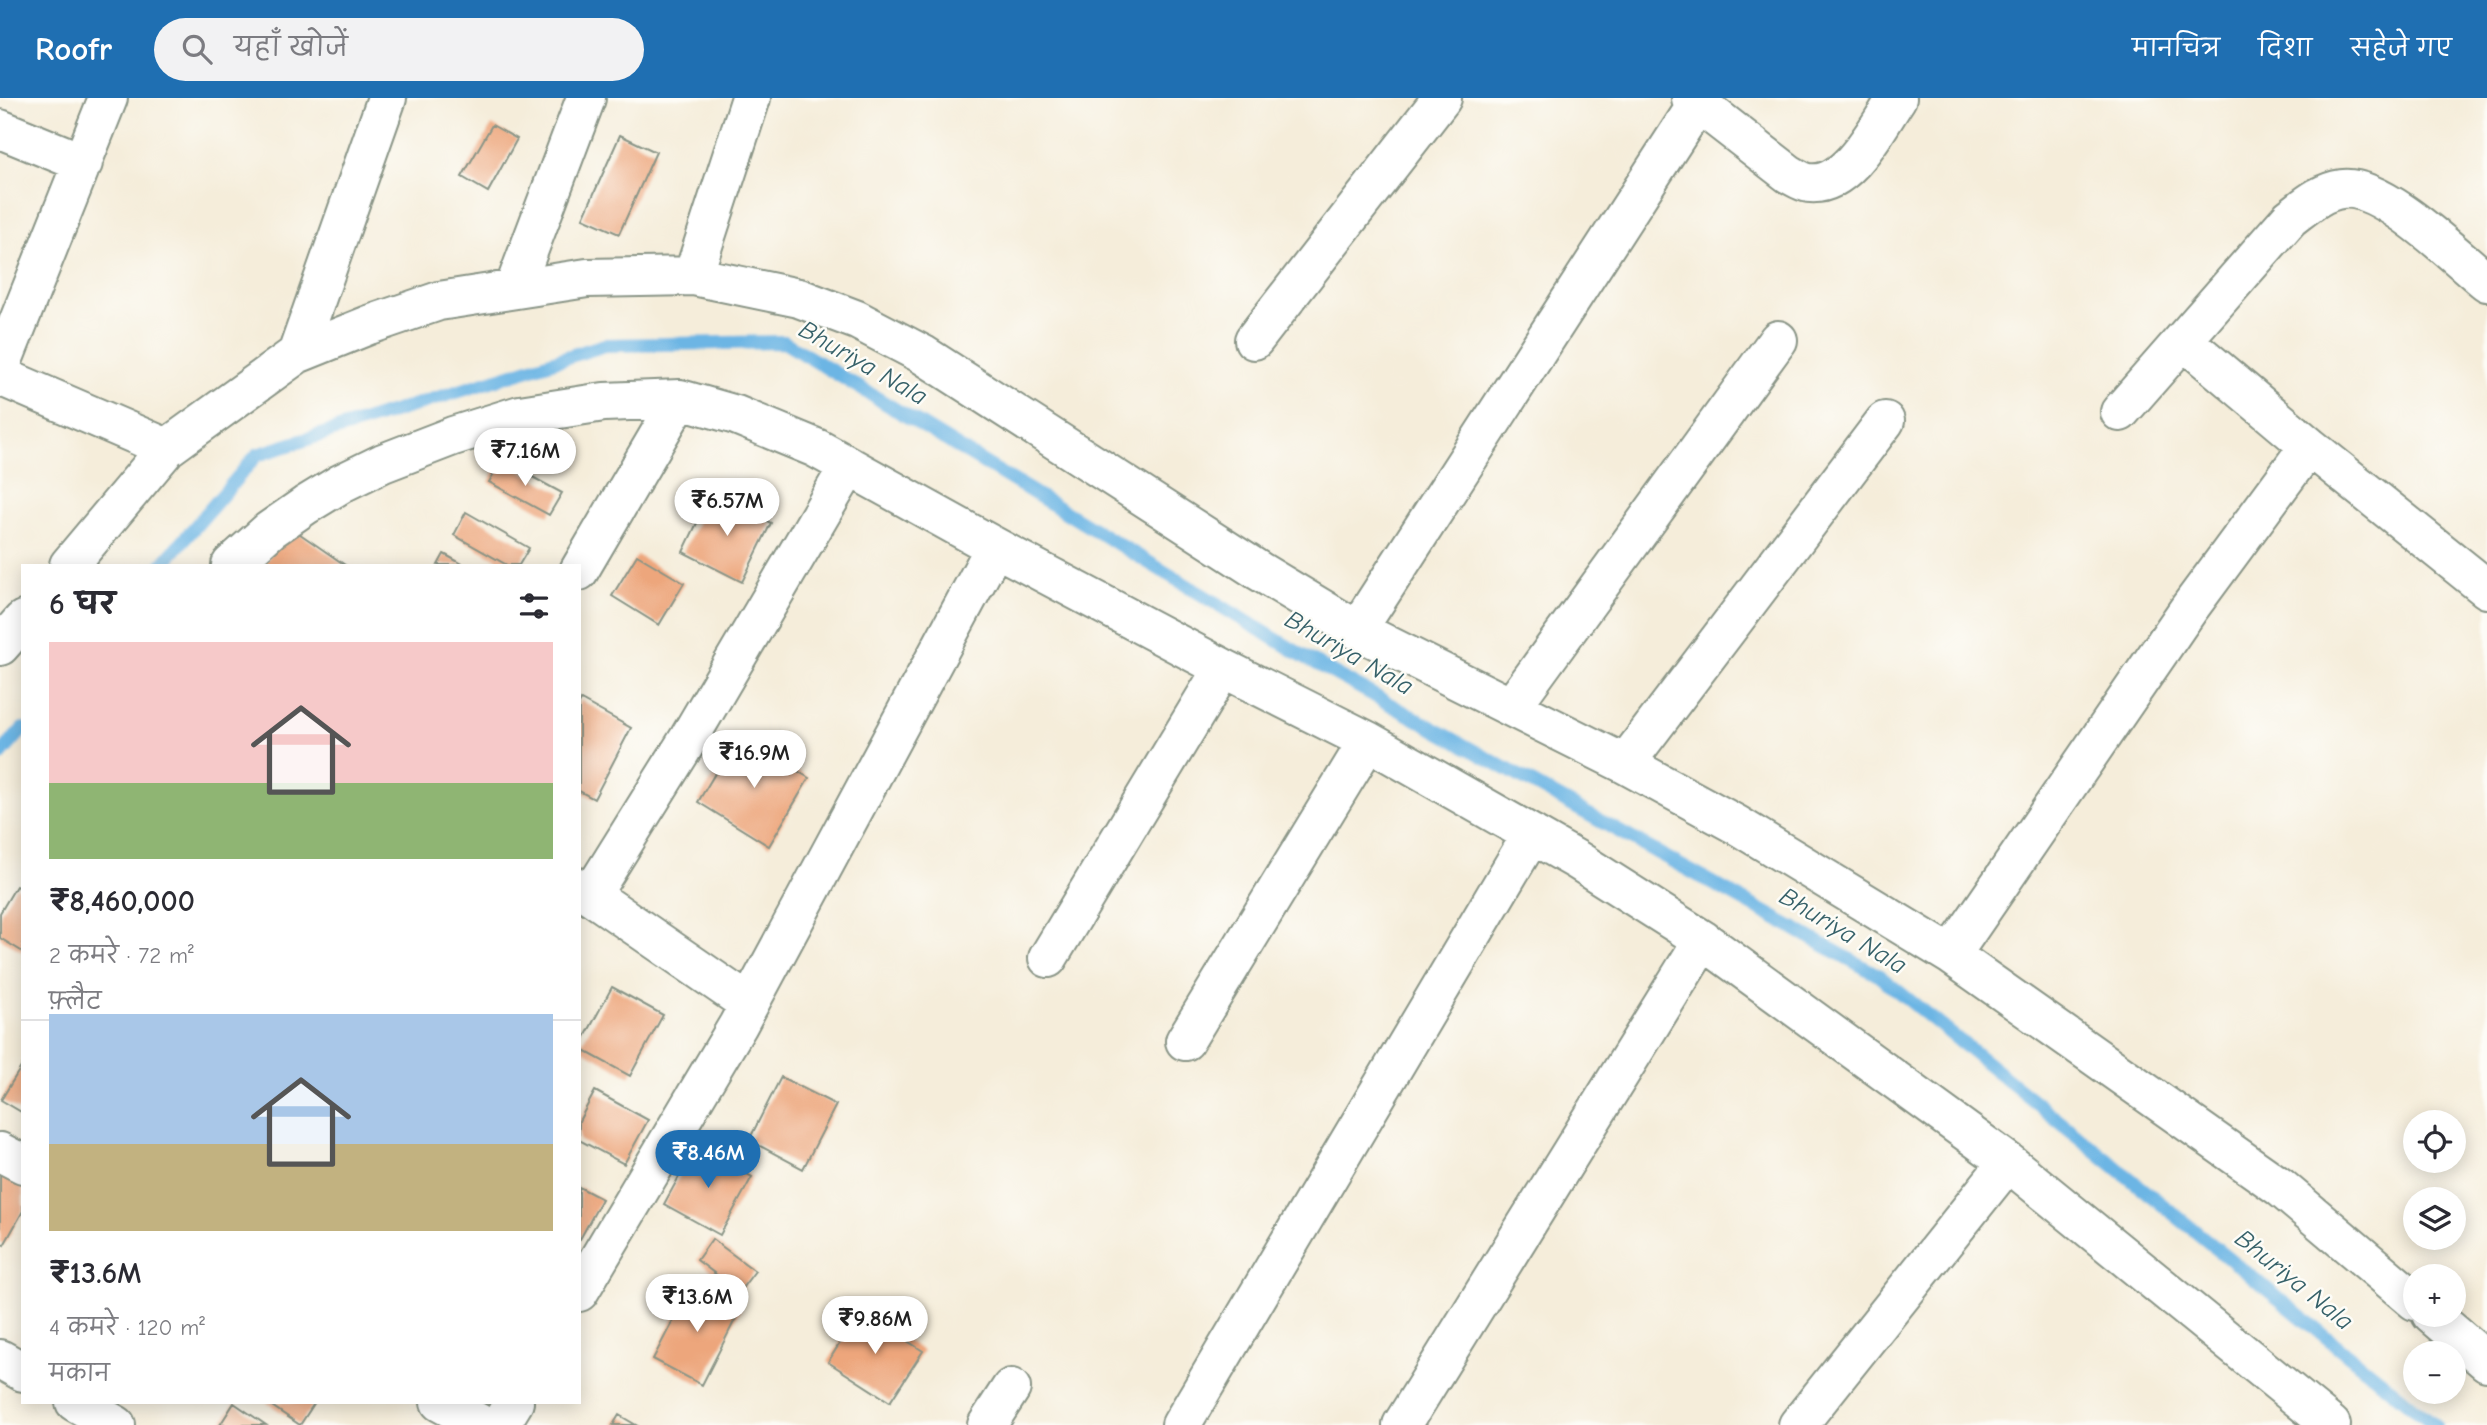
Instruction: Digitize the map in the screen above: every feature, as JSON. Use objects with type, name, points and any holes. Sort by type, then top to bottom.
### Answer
[{"type":"street","points":[[0,368],[108,98]]},
{"type":"street","points":[[297,354],[387,98]]},
{"type":"street","points":[[514,289],[586,98]]},
{"type":"street","points":[[693,276],[751,98]]},
{"type":"street","points":[[1254,340],[1441,98]]},
{"type":"street","points":[[1357,630],[1695,101],[1788,174],[1806,183],[1823,183],[1842,174],[1898,98]]},
{"type":"street","points":[[0,128],[83,163]]},
{"type":"street","points":[[2120,412],[2290,218],[2320,195],[2344,188],[2364,191],[2391,203],[2487,282]]},
{"type":"street","points":[[70,564],[167,448],[297,354],[369,325],[439,301],[587,278],[693,276],[799,298],[857,320],[922,354],[1259,571],[1357,630],[1512,706],[1737,825],[1951,954],[2280,1187],[2403,1291]]},
{"type":"street","points":[[2183,340],[2309,446],[2487,589]]},
{"type":"street","points":[[1512,706],[1778,341]]},
{"type":"street","points":[[0,376],[167,448]]},
{"type":"street","points":[[581,568],[680,399]]},
{"type":"street","points":[[232,564],[270,530],[342,483],[383,463],[453,436],[520,415],[604,402],[680,399],[736,415],[816,448],[995,547],[1223,668],[1368,741],[1532,834],[1703,940],[2008,1162],[2331,1425]]},
{"type":"street","points":[[1625,764],[1885,421]]},
{"type":"street","points":[[1951,954],[2180,621],[2309,446]]},
{"type":"street","points":[[749,1004],[585,891],[689,738],[849,466]]},
{"type":"street","points":[[581,1289],[749,1004],[995,547]]},
{"type":"street","points":[[1048,958],[1223,668]]},
{"type":"street","points":[[1185,1041],[1368,741]]},
{"type":"street","points":[[1181,1425],[1532,834]]},
{"type":"street","points":[[1402,1425],[1703,940]]},
{"type":"street","points":[[0,1152],[21,1163]]},
{"type":"street","points":[[1798,1425],[2008,1162]]},
{"type":"street","points":[[2446,1327],[2487,1362]]},
{"type":"street","points":[[0,1359],[21,1371]]},
{"type":"street","points":[[986,1425],[1011,1388]]},
{"type":"street","points":[[79,1404],[116,1425]]},
{"type":"street","points":[[500,1425],[513,1404]]},
{"type":"street","points":[[437,1410],[482,1425]]},
{"type":"building","points":[[492,125],[517,139],[488,192],[462,177]]},
{"type":"building","points":[[620,135],[656,152],[619,234],[583,218]]},
{"type":"building","points":[[501,460],[562,493],[549,515],[489,482]]},
{"type":"building","points":[[711,494],[771,523],[742,582],[683,552]]},
{"type":"building","points":[[466,512],[529,548],[520,564],[505,564],[454,535]]},
{"type":"building","points":[[290,527],[344,564],[264,564]]},
{"type":"building","points":[[444,554],[462,564],[439,564]]},
{"type":"building","points":[[637,555],[684,583],[659,625],[612,596]]},
{"type":"building","points":[[581,700],[631,728],[594,799],[581,792]]},
{"type":"building","points":[[738,735],[809,778],[769,846],[698,802]]},
{"type":"building","points":[[16,886],[21,889],[21,951],[0,938],[0,913]]},
{"type":"building","points":[[612,987],[663,1015],[630,1076],[581,1049],[581,1044]]},
{"type":"building","points":[[21,1067],[21,1112],[1,1100]]},
{"type":"building","points":[[781,1077],[836,1105],[803,1169],[749,1140]]},
{"type":"building","points":[[595,1091],[648,1120],[624,1164],[581,1141],[581,1117]]},
{"type":"building","points":[[696,1146],[752,1177],[720,1235],[664,1204]]},
{"type":"building","points":[[0,1164],[21,1176],[21,1215],[4,1245],[0,1242]]},
{"type":"building","points":[[581,1188],[602,1199],[581,1237]]},
{"type":"building","points":[[712,1239],[755,1271],[739,1292],[697,1260]]},
{"type":"building","points":[[693,1282],[741,1308],[702,1385],[653,1359]]},
{"type":"building","points":[[860,1311],[923,1351],[890,1402],[828,1362]]},
{"type":"building","points":[[235,1404],[266,1425],[220,1425]]},
{"type":"building","points":[[269,1404],[314,1404],[300,1425]]},
{"type":"building","points":[[619,1415],[636,1425],[613,1425]]},
{"type":"waterway","name":"Bhuriya Nala","points":[[163,564],[257,455],[605,345],[784,342],[1310,660],[1878,975],[2435,1425]]},
{"type":"waterway","name":"Bhuriya Nala","points":[[0,755],[21,731]]}]
